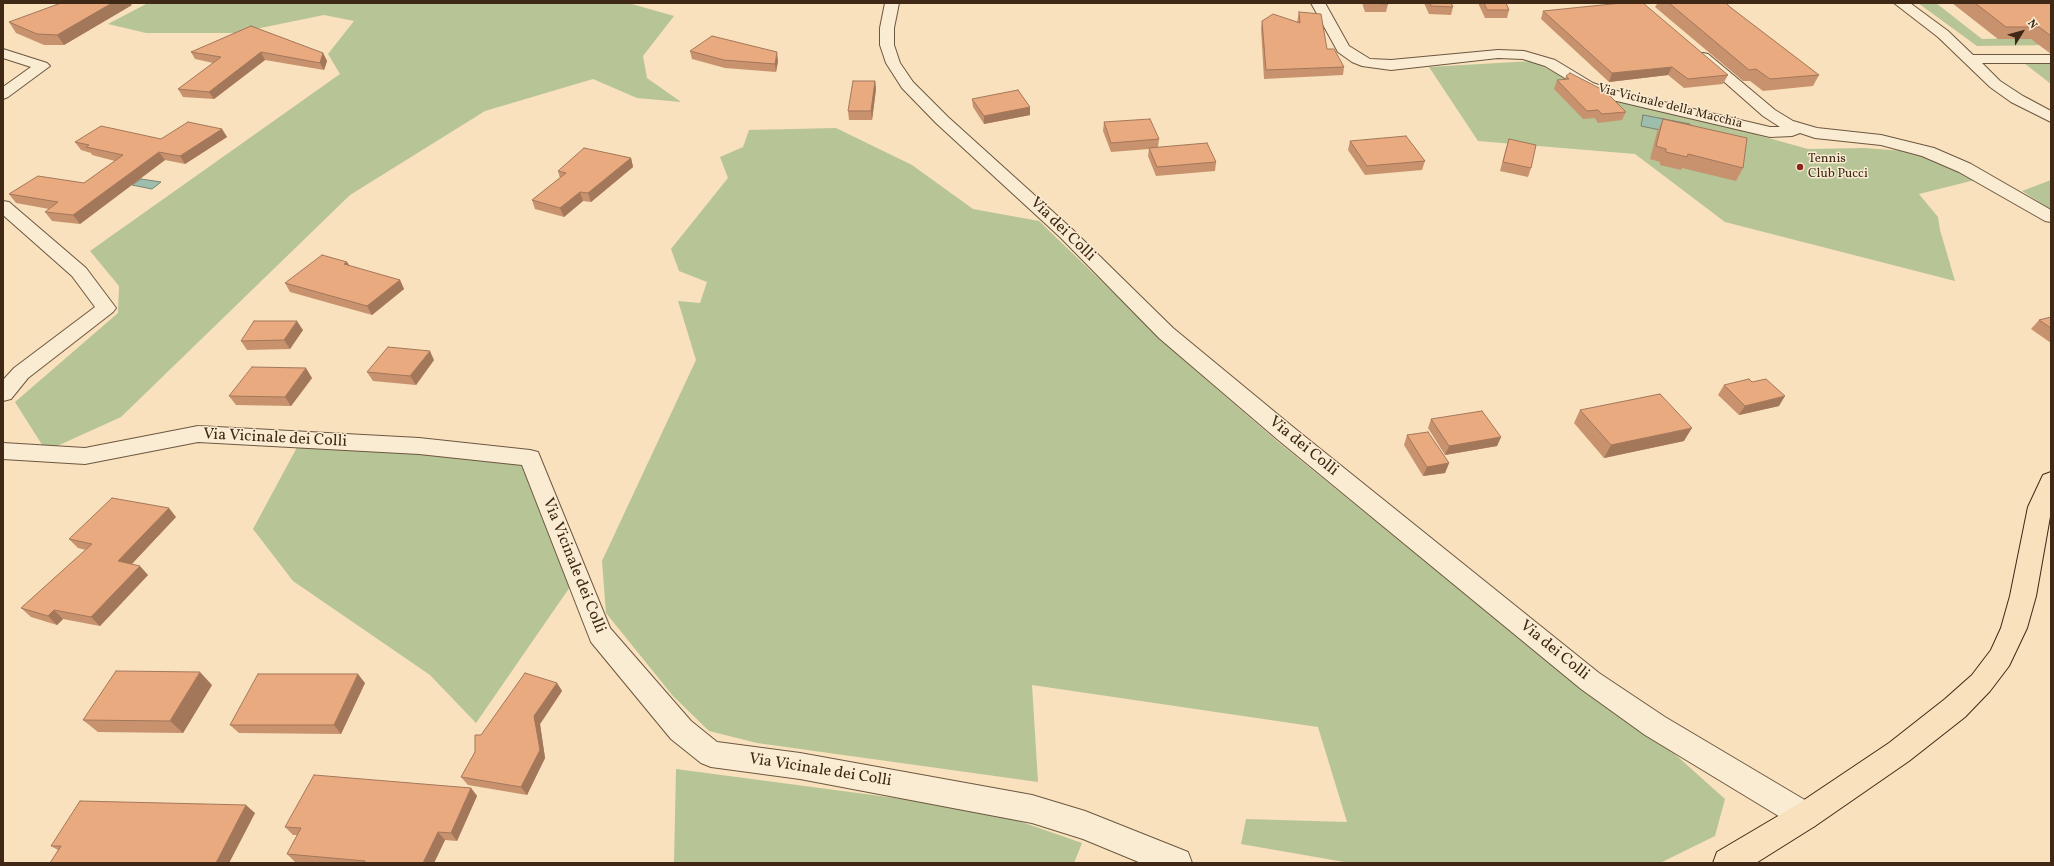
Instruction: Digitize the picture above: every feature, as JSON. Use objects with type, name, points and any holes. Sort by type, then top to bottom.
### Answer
[{"type":"main road","points":[[1728,863],[1805,816],[1911,742],[1955,708],[1991,671],[2004,651],[2015,623],[2040,507],[2051,481]]},
{"type":"street","name":"Via dei Colli","points":[[892,3],[887,28],[887,45],[893,63],[907,86],[1061,228],[1166,333],[1285,433],[1596,685],[1655,726],[1805,816]]},
{"type":"street","name":"Via Vicinale della Macchia","points":[[1318,3],[1343,49],[1357,59],[1367,62],[1391,65],[1498,54],[1524,55],[1550,63],[1588,86],[1608,94],[1770,132],[1792,131],[1798,128]]},
{"type":"street","points":[[1901,3],[1943,34],[1985,75],[2007,93],[2051,116]]},
{"type":"street","points":[[1693,48],[1769,113],[1798,128],[1835,136],[1885,141],[1928,152],[1965,168],[2051,217]]},
{"type":"street","points":[[3,53],[42,66],[3,94]]},
{"type":"street","points":[[1969,59],[2051,59]]},
{"type":"street","points":[[3,206],[79,272],[106,308],[21,373],[3,394]]},
{"type":"street","name":"Via Vicinale dei Colli","points":[[3,451],[85,456],[198,434],[419,446],[530,458],[600,634],[681,730],[711,754],[800,766],[1032,809],[1085,825],[1177,863]]},
{"type":"shaded area","points":[[148,3],[628,3],[674,16],[643,56],[647,78],[681,102],[637,98],[593,79],[485,111],[350,195],[121,417],[46,451],[15,402],[118,313],[119,286],[90,251],[340,74],[328,54],[354,21],[324,15],[236,33],[146,33],[108,24]]},
{"type":"shaded area","points":[[1918,3],[1936,3],[1982,39],[2030,38],[2051,45],[1977,46]]},
{"type":"shaded area","name":"Tennis Club Pucci","points":[[1533,61],[1578,85],[1808,149],[1864,148],[1918,152],[1975,180],[1919,194],[1938,217],[1940,230],[1955,281],[1725,222],[1635,154],[1478,141],[1429,67]]},
{"type":"shaded area","points":[[2024,63],[2051,63],[2051,84]]},
{"type":"shaded area","points":[[1643,115],[1690,124],[1689,136],[1641,126]]},
{"type":"shaded area","points":[[836,128],[912,165],[973,209],[1039,221],[1180,357],[1278,442],[1561,672],[1669,749],[1725,799],[1715,836],[1660,863],[1350,863],[1241,844],[1246,819],[1347,822],[1318,727],[1032,685],[1038,782],[757,743],[709,731],[673,696],[606,613],[602,561],[696,360],[678,301],[700,303],[707,282],[679,271],[671,249],[728,178],[720,157],[743,147],[749,130]]},
{"type":"shaded area","points":[[141,179],[161,182],[152,189],[132,185]]},
{"type":"shaded area","points":[[2051,180],[2051,210],[2022,191]]},
{"type":"shaded area","points":[[301,440],[525,461],[572,584],[476,723],[430,675],[293,581],[253,529]]},
{"type":"shaded area","points":[[676,769],[918,801],[1013,819],[1082,843],[1074,863],[674,863]]},
{"type":"building","points":[[61,3],[112,3],[57,35],[37,34],[9,22]]},
{"type":"building","points":[[1367,3],[1388,3],[1388,4]]},
{"type":"building","points":[[1430,3],[1451,3],[1453,7],[1431,6]]},
{"type":"building","points":[[1484,3],[1506,3],[1509,10],[1487,10]]},
{"type":"building","points":[[1622,3],[1643,3],[1728,75],[1688,79],[1672,67],[1612,73],[1543,11]]},
{"type":"building","points":[[1669,3],[1726,3],[1819,75],[1770,79],[1756,69],[1749,70]]},
{"type":"building","points":[[1975,3],[2051,3],[2051,36],[2039,27],[2006,27]]},
{"type":"building","points":[[1299,12],[1321,14],[1327,49],[1334,49],[1344,67],[1266,70],[1262,21],[1273,14],[1300,23]]},
{"type":"building","points":[[251,26],[323,53],[320,63],[261,52],[209,92],[178,89],[221,57],[191,52]]},
{"type":"building","points":[[712,36],[777,52],[775,64],[724,60],[690,51]]},
{"type":"building","points":[[1570,73],[1605,91],[1626,112],[1602,114],[1598,110],[1587,111],[1557,80],[1569,79],[1566,76]]},
{"type":"building","points":[[853,81],[875,81],[871,111],[848,111]]},
{"type":"building","points":[[1018,90],[1030,107],[984,116],[972,99]]},
{"type":"building","points":[[1150,119],[1159,139],[1111,143],[1104,122]]},
{"type":"building","points":[[1663,119],[1747,138],[1743,168],[1688,154],[1687,157],[1666,152],[1666,149],[1656,146]]},
{"type":"building","points":[[188,122],[222,129],[180,156],[159,152],[73,215],[45,212],[58,202],[9,194],[38,176],[84,183],[123,155],[86,147],[89,145],[75,142],[101,126],[161,139]]},
{"type":"building","points":[[1406,136],[1425,161],[1367,166],[1350,141]]},
{"type":"building","points":[[1509,139],[1536,145],[1531,168],[1503,162]]},
{"type":"building","points":[[1207,143],[1216,162],[1157,167],[1149,148]]},
{"type":"building","points":[[584,148],[631,158],[588,193],[580,192],[560,208],[532,200],[566,173],[558,171]]},
{"type":"building","points":[[322,255],[347,262],[344,264],[400,280],[367,306],[285,283]]},
{"type":"building","points":[[2051,317],[2051,328],[2039,320]]},
{"type":"building","points":[[254,321],[297,321],[284,340],[241,341]]},
{"type":"building","points":[[388,347],[430,351],[410,376],[367,372]]},
{"type":"building","points":[[252,367],[306,368],[285,397],[229,396]]},
{"type":"building","points":[[1749,379],[1752,382],[1766,379],[1785,396],[1745,406],[1724,385]]},
{"type":"building","points":[[1660,394],[1692,428],[1611,445],[1580,410]]},
{"type":"building","points":[[1482,411],[1501,437],[1449,446],[1431,419]]},
{"type":"building","points":[[1428,432],[1449,463],[1427,467],[1407,435]]},
{"type":"building","points":[[112,498],[169,508],[118,561],[140,566],[91,617],[54,610],[48,616],[21,608],[92,544],[69,539]]},
{"type":"building","points":[[116,671],[200,672],[170,721],[83,720]]},
{"type":"building","points":[[525,673],[557,683],[534,716],[540,750],[521,787],[461,777],[475,752],[475,735],[481,735]]},
{"type":"building","points":[[258,674],[358,674],[334,725],[230,725]]},
{"type":"building","points":[[314,775],[471,788],[451,833],[438,832],[423,863],[364,863],[365,861],[287,854],[301,828],[285,827]]},
{"type":"building","points":[[80,801],[246,805],[216,863],[50,863],[61,846],[51,846]]},
{"type":"place","name":"Tennis Club Pucci","points":[[1800,167]]}]
